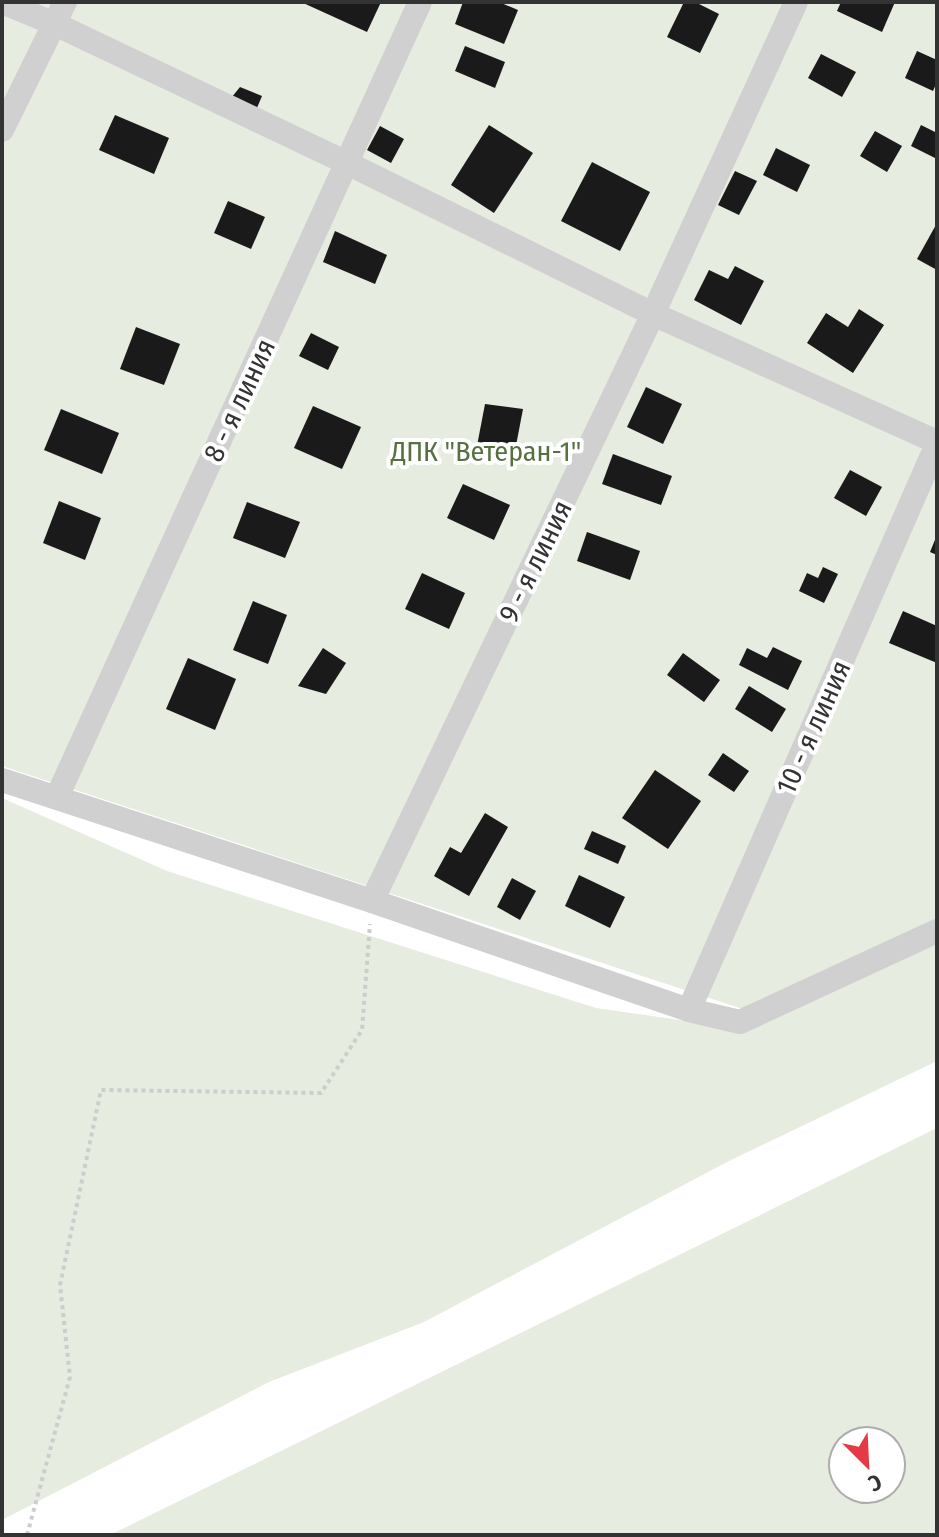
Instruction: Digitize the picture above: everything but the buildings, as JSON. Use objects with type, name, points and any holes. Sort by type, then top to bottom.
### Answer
[{"type":"street","points":[[2,2],[60,13],[347,163],[653,314],[937,443]]},
{"type":"street","name":"8 - я линия","points":[[57,797],[420,2]]},
{"type":"street","name":"9 - я линия","points":[[372,901],[653,314],[796,2]]},
{"type":"street","points":[[2,130],[60,13]]},
{"type":"street","name":"10 - я линия","points":[[689,1010],[937,443]]},
{"type":"street","points":[[2,780],[372,901],[689,1010],[740,1022],[937,931]]},
{"type":"path","points":[[27,1535],[70,1377],[60,1285],[101,1090],[321,1093],[362,1030],[372,901]]},
{"type":"green space","name":"ДПК \"Ветеран-1\"","points":[[2,2],[937,2],[937,1061],[729,1161],[424,1322],[269,1382],[2,1520],[2,798],[167,871],[596,1008],[743,1029],[770,1018],[2,766]]},
{"type":"green space","points":[[937,1128],[937,1535],[110,1535]]}]
